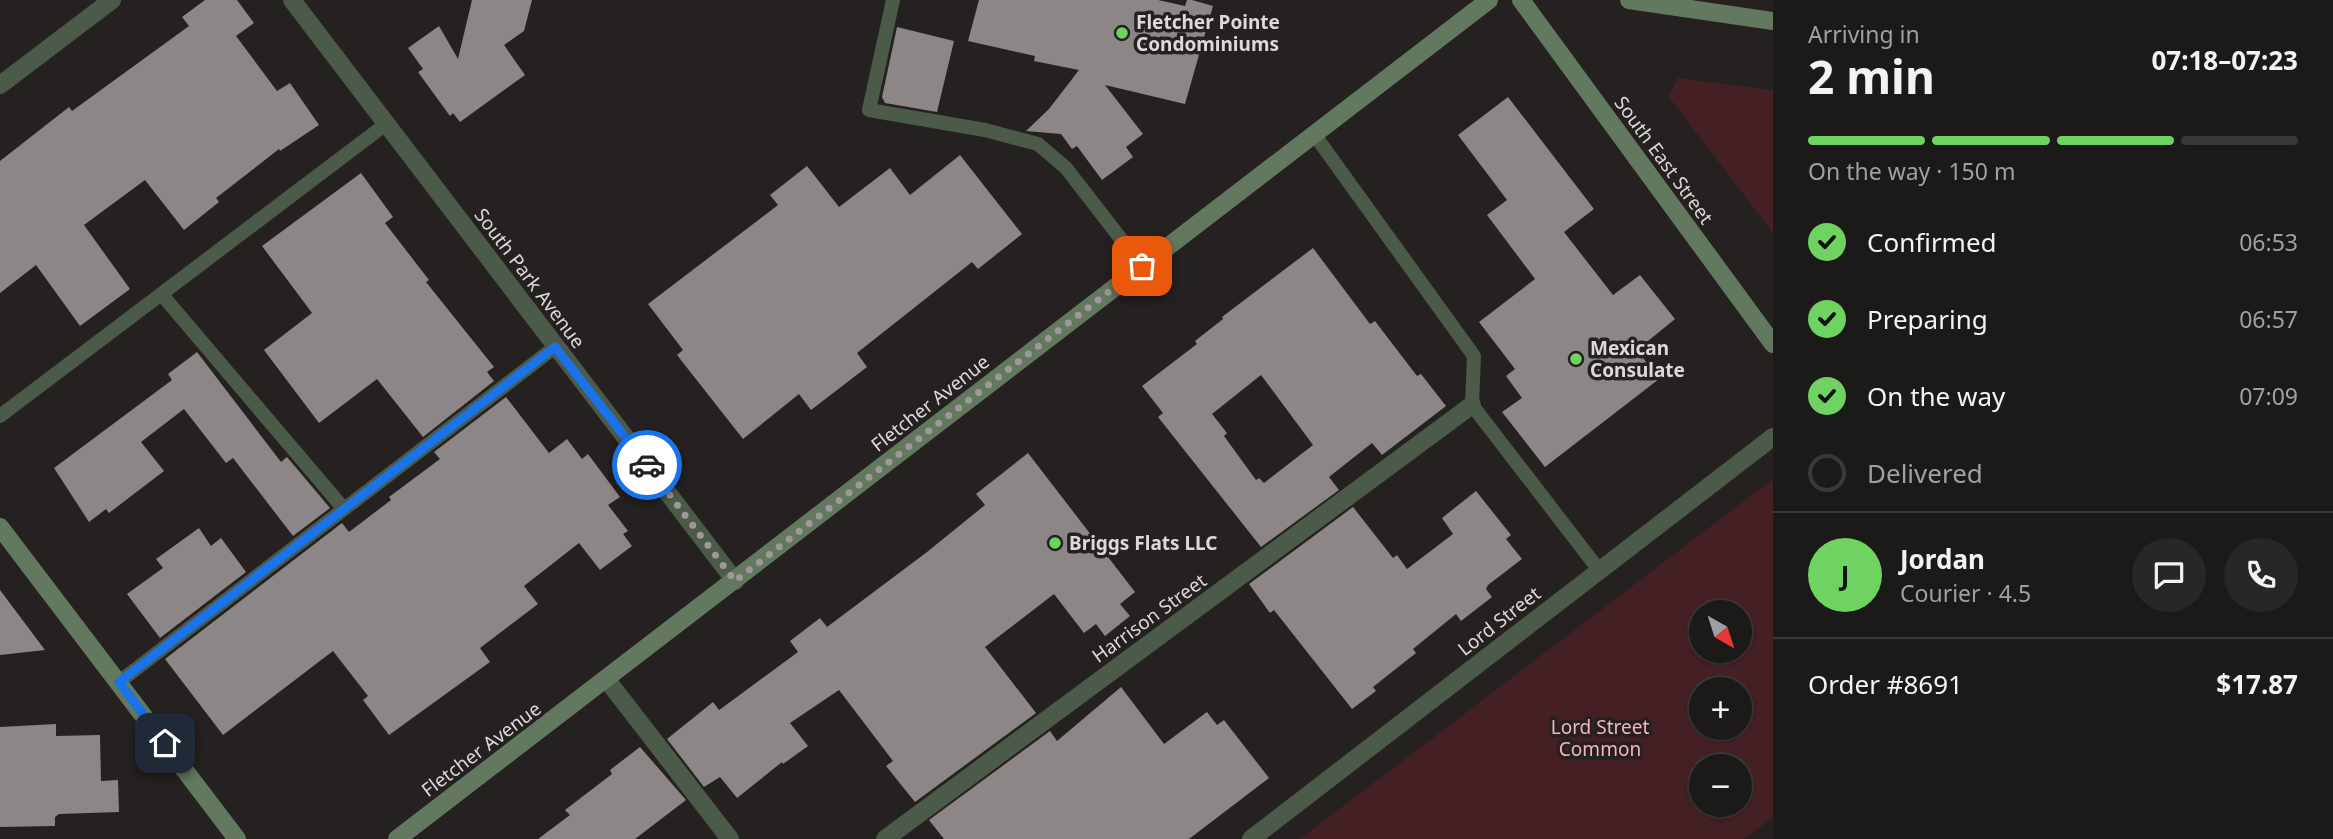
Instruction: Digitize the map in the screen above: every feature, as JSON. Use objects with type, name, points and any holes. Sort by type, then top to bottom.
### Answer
[{"type":"main road","name":"Fletcher Avenue","points":[[397,839],[1489,0]]},
{"type":"main road","name":"South East Street","points":[[1521,0],[1773,344]]},
{"type":"main road","points":[[1629,0],[1773,20]]},
{"type":"main road","points":[[0,527],[237,839]]},
{"type":"street","points":[[0,85],[112,0]]},
{"type":"street","name":"South Park Avenue","points":[[292,0],[735,581]]},
{"type":"street","name":"Harrison Street","points":[[885,839],[1472,405]]},
{"type":"street","name":"Lord Street","points":[[1251,839],[1773,437]]},
{"type":"street","points":[[607,680],[730,839]]},
{"type":"lane","points":[[893,0],[869,110],[985,131],[1038,144],[1066,168],[1142,266]]},
{"type":"lane","points":[[0,416],[163,296],[386,124]]},
{"type":"lane","points":[[1314,134],[1474,356],[1472,405],[1600,570]]},
{"type":"lane","points":[[163,296],[344,509]]},
{"type":"lane","points":[[119,682],[555,347]]},
{"type":"green space","points":[[1678,78],[1773,90],[1773,233],[1669,97]]},
{"type":"green space","name":"Lord Street Common","points":[[1773,479],[1773,817],[1744,839],[1300,839]]},
{"type":"building","points":[[205,0],[237,0],[254,23],[236,36],[277,91],[290,83],[319,125],[280,151],[279,149],[216,198],[219,202],[184,230],[145,180],[84,225],[130,289],[80,326],[36,265],[0,293],[0,161],[69,107],[72,111],[189,26],[182,17]]},
{"type":"building","points":[[472,0],[532,0],[524,31],[504,45],[525,75],[460,122],[453,113],[450,116],[418,72],[423,69],[408,48],[439,26],[458,59]]},
{"type":"building","points":[[979,0],[1158,0],[1185,6],[1187,0],[1192,0],[1213,6],[1185,104],[1105,85],[1143,134],[1126,147],[1133,157],[1102,180],[1077,146],[1072,149],[1061,134],[1026,131],[1049,109],[1079,70],[1034,61],[1035,56],[968,41]]},
{"type":"building","points":[[897,27],[954,41],[937,112],[885,103],[882,97]]},
{"type":"building","name":"Mexican Consulate","points":[[1508,97],[1594,209],[1564,232],[1613,295],[1640,275],[1675,319],[1637,350],[1659,379],[1545,467],[1502,412],[1522,398],[1506,376],[1515,369],[1479,322],[1535,279],[1487,215],[1507,200],[1458,135]]},
{"type":"building","points":[[960,155],[1022,234],[978,269],[972,262],[857,353],[867,367],[811,410],[799,394],[743,439],[677,355],[683,350],[648,304],[778,205],[770,195],[807,166],[839,207],[890,168],[910,195]]},
{"type":"building","points":[[361,173],[393,217],[385,223],[429,280],[426,282],[494,367],[487,372],[494,381],[423,437],[377,379],[319,423],[264,350],[312,313],[262,246]]},
{"type":"building","points":[[1313,248],[1370,324],[1375,321],[1417,376],[1421,374],[1446,406],[1382,455],[1372,443],[1329,477],[1339,490],[1261,547],[1158,417],[1163,413],[1142,386],[1197,344],[1195,341],[1223,319],[1222,317]],"holes":[[[1261,375],[1313,445],[1264,483],[1259,478],[1256,480],[1224,436],[1227,433],[1212,414]]]},
{"type":"building","points":[[197,352],[281,462],[287,457],[330,508],[293,536],[233,458],[226,463],[184,409],[141,442],[164,471],[109,513],[106,509],[89,522],[54,468],[172,380],[168,374]]},
{"type":"building","points":[[506,397],[549,453],[567,439],[582,459],[588,454],[620,497],[608,505],[628,531],[623,534],[632,546],[600,570],[579,543],[524,586],[538,604],[480,648],[490,662],[389,735],[363,700],[368,696],[333,651],[223,735],[165,659],[342,523],[349,532],[391,500],[389,497],[440,459],[434,452]]},
{"type":"building","points":[[1028,453],[1135,592],[1120,604],[1130,616],[1105,636],[1096,624],[1084,633],[1054,594],[985,647],[1036,713],[915,802],[886,766],[893,761],[839,690],[790,723],[808,746],[783,764],[782,762],[737,798],[720,777],[704,787],[667,739],[713,702],[719,710],[798,652],[790,641],[820,618],[827,627],[927,552],[985,505],[976,494]]},
{"type":"building","points":[[1476,491],[1511,535],[1506,539],[1522,559],[1488,585],[1486,589],[1492,597],[1461,621],[1456,614],[1413,649],[1416,653],[1373,687],[1376,691],[1352,709],[1274,610],[1270,613],[1249,584],[1353,507],[1393,558],[1397,555],[1407,569],[1453,534],[1442,518]]},
{"type":"building","points":[[199,528],[211,546],[221,538],[246,572],[160,638],[127,594],[163,568],[156,559]]},
{"type":"building","points":[[0,590],[45,650],[0,655]]},
{"type":"building","points":[[1121,687],[1164,744],[1207,712],[1217,725],[1224,720],[1269,778],[1189,839],[944,839],[929,820],[1050,731],[1057,741]]},
{"type":"building","points":[[56,724],[56,736],[100,735],[101,781],[118,780],[119,812],[59,814],[55,817],[55,826],[0,827],[0,727]]},
{"type":"building","points":[[640,747],[686,800],[635,839],[538,839],[570,815],[565,810],[612,774],[610,770]]},
{"type":"way so far","points":[[647,465],[735,581],[1142,266]]},
{"type":"place","name":"Fletcher Pointe Condominiums","points":[[1122,33]]},
{"type":"place","name":"Mexican Consulate","points":[[1576,359]]},
{"type":"place","name":"Briggs Flats LLC","points":[[1055,543]]},
{"type":"route","points":[[165,743],[119,682],[555,347],[647,465]]}]
